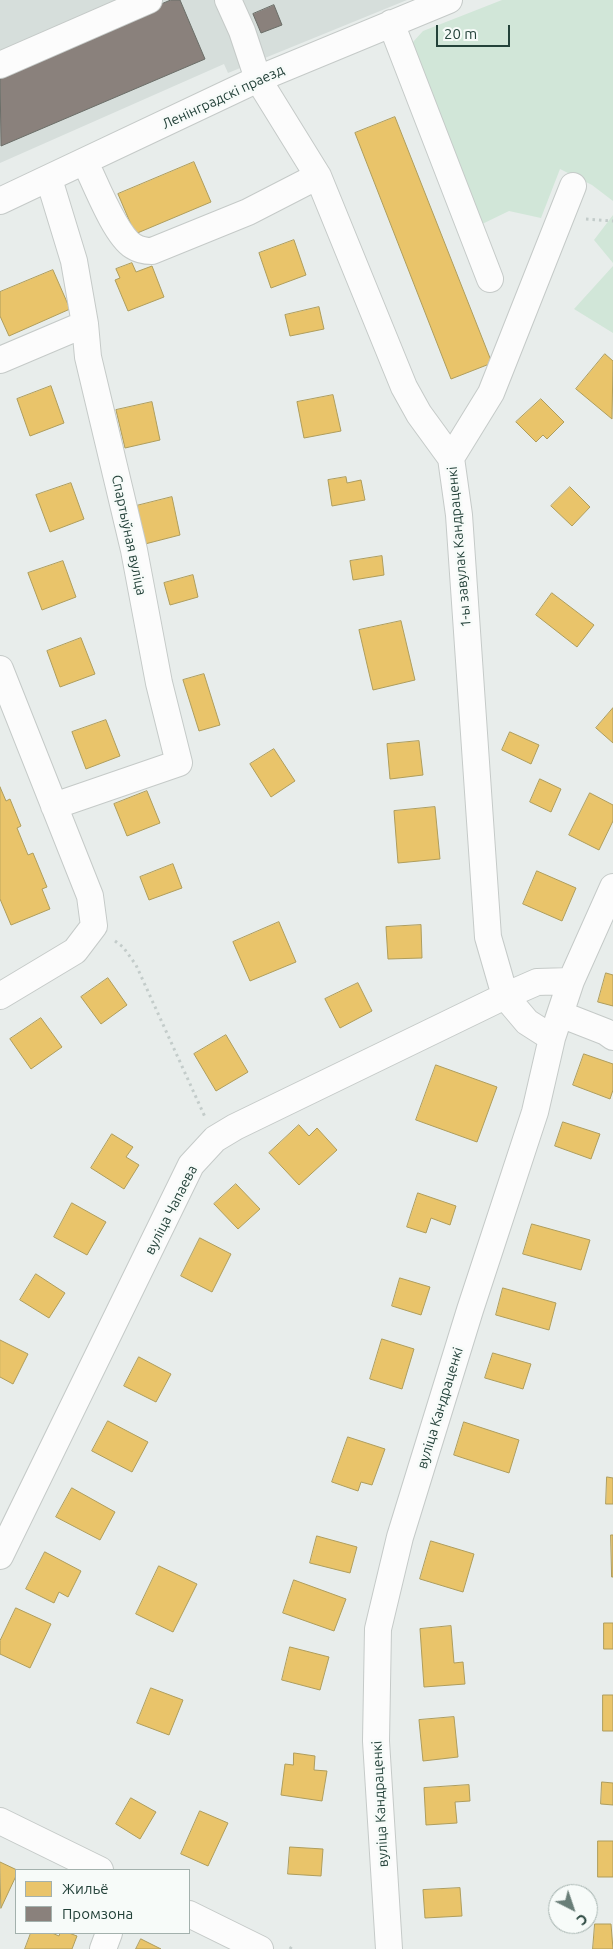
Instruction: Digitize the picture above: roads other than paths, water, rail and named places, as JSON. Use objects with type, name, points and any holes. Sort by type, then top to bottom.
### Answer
[{"type":"street","points":[[0,65],[149,0]]},
{"type":"street","name":"1-ы завулак Кандраценкі","points":[[228,0],[242,32],[258,79],[318,176],[404,387],[419,414],[451,458],[459,515],[488,937],[496,971],[505,996],[527,1022],[606,1032],[613,1037]]},
{"type":"street","name":"Ленінградскі праезд","points":[[0,201],[258,79],[449,0]]},
{"type":"street","points":[[392,23],[490,279]]},
{"type":"street","points":[[85,162],[121,235],[132,246],[152,251],[248,212],[318,176]]},
{"type":"street","name":"Спартыўная вуліца","points":[[49,179],[74,261],[88,356],[134,550],[159,684],[179,763],[54,806]]},
{"type":"street","points":[[451,458],[492,393],[573,186]]},
{"type":"street","points":[[0,360],[84,324]]},
{"type":"street","points":[[0,670],[90,896],[94,926],[75,951],[2,987]]},
{"type":"street","name":"вуліца Кандраценкі","points":[[389,1949],[376,1741],[378,1629],[400,1537],[467,1320],[535,1112],[556,1026],[571,980],[613,887]]},
{"type":"street","name":"вуліца Чапаева","points":[[0,1556],[7,1523],[192,1165],[215,1139],[243,1123],[505,996],[537,982],[571,980]]},
{"type":"street","points":[[0,1820],[98,1869]]},
{"type":"street","points":[[190,1914],[260,1949]]},
{"type":"street","points":[[103,1949],[109,1934]]}]
